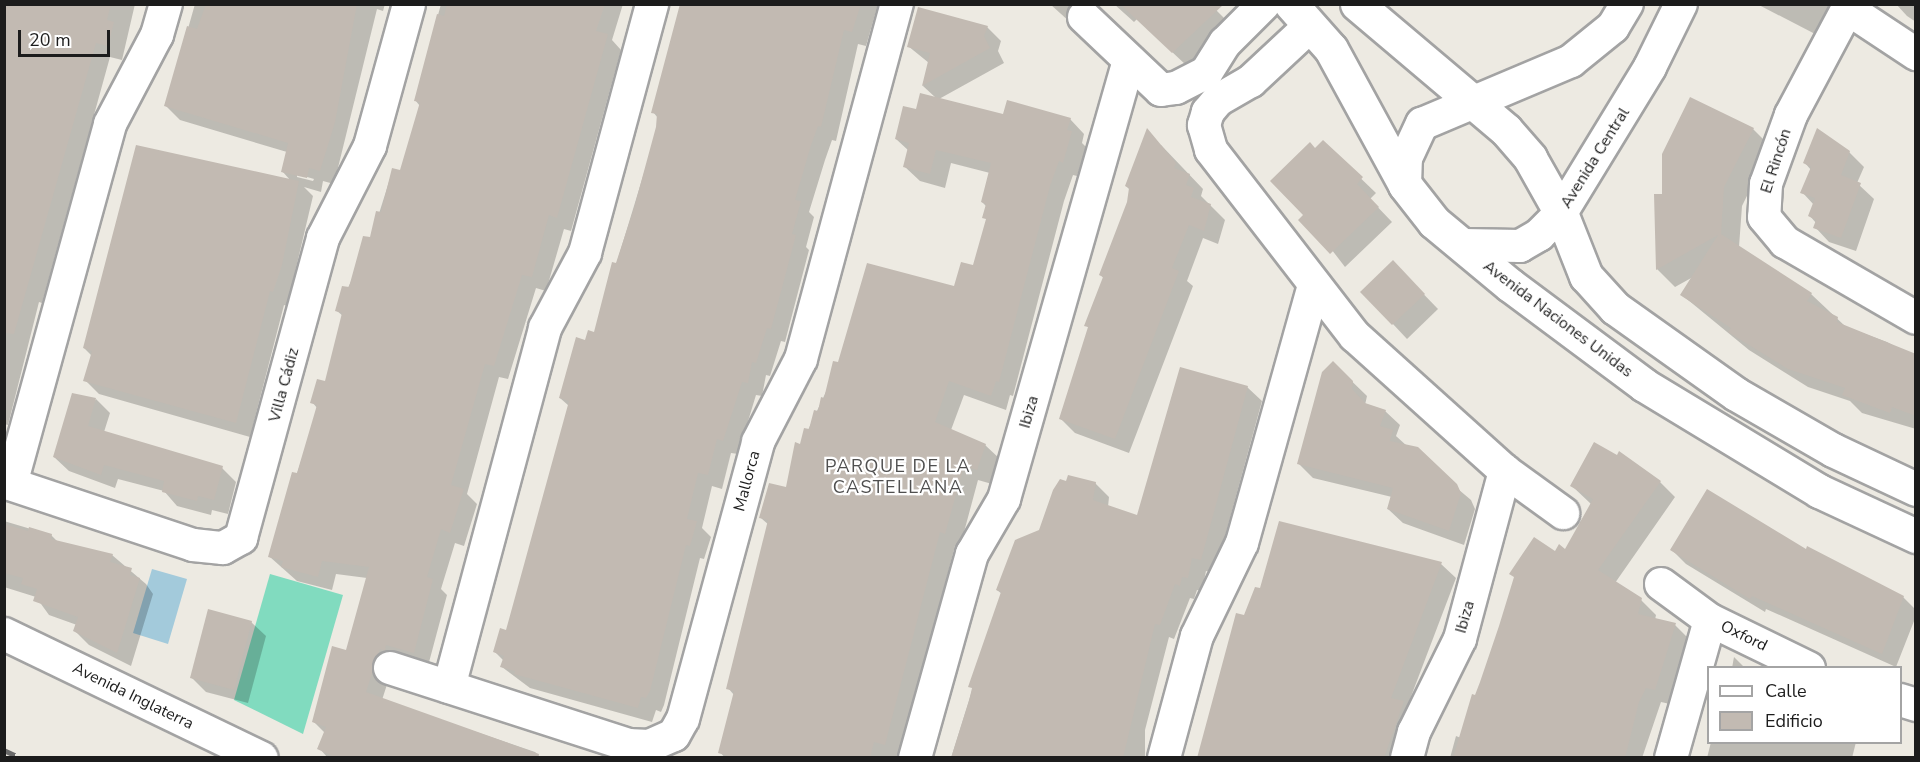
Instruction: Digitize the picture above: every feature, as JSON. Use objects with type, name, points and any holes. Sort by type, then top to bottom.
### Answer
[{"type":"street","name":"Villa Cádiz","points":[[166,4],[157,35],[110,124],[8,483],[193,545],[223,548],[241,538],[323,238],[370,146],[409,4]]},
{"type":"street","points":[[449,687],[545,328],[585,253],[652,4]]},
{"type":"street","name":"Mallorca","points":[[390,669],[628,745],[649,746],[674,735],[683,719],[758,442],[801,359],[897,4]]},
{"type":"street","points":[[1084,17],[1161,90],[1196,80],[1206,73],[1225,43],[1264,4]]},
{"type":"street","points":[[1357,4],[1506,130],[1530,158],[1561,213],[1586,276],[1615,308],[1737,394],[1833,450],[1916,489]]},
{"type":"street","points":[[1405,185],[1406,158],[1422,124],[1571,61],[1613,27],[1627,4]]},
{"type":"street","name":"Avenida Central","points":[[1463,245],[1520,246],[1561,213],[1650,67],[1681,4]]},
{"type":"street","name":"El Rincón","points":[[1916,54],[1849,7],[1791,115],[1766,184],[1764,216],[1785,242],[1916,318]]},
{"type":"street","points":[[1300,15],[1251,81],[1218,100],[1204,125],[1211,150],[1355,336],[1505,471],[1563,513]]},
{"type":"street","name":"Avenida Naciones Unidas","points":[[1300,15],[1331,49],[1405,185],[1434,222],[1644,385],[1819,491],[1916,536]]},
{"type":"street","name":"Ibiza","points":[[915,758],[972,554],[1004,499],[1129,60]]},
{"type":"street","points":[[1164,758],[1197,636],[1242,543],[1314,285]]},
{"type":"street","name":"Ibiza","points":[[1407,758],[1414,732],[1460,639],[1505,471]]},
{"type":"street","name":"Oxford","points":[[1661,584],[1710,620],[1805,666]]},
{"type":"street","name":"Oxford","points":[[1671,758],[1710,620]]},
{"type":"street","name":"Avenida Inglaterra","points":[[4,634],[262,758]]},
{"type":"green space","points":[[270,574],[343,595],[303,734],[234,700]]},
{"type":"water","points":[[152,569],[187,579],[168,644],[133,633]]},
{"type":"building","points":[[4,4],[111,4],[107,20],[114,22],[108,46],[96,43],[14,334],[4,333]]},
{"type":"building","points":[[206,4],[357,4],[335,122],[320,171],[309,168],[307,178],[281,172],[288,143],[164,106],[187,26],[197,29]]},
{"type":"building","points":[[447,4],[605,4],[596,31],[608,34],[557,218],[549,215],[532,277],[522,275],[494,366],[485,364],[451,485],[464,489],[450,533],[441,529],[427,577],[433,579],[414,653],[386,645],[385,651],[380,649],[366,692],[539,754],[538,758],[337,758],[317,749],[326,727],[312,722],[332,646],[346,650],[369,567],[322,561],[318,577],[281,567],[283,561],[268,557],[292,472],[297,473],[317,405],[310,403],[317,379],[325,381],[342,313],[335,311],[342,286],[349,287],[363,236],[370,237],[376,211],[381,212],[392,168],[400,170],[420,102],[414,101],[437,14],[444,16]]},
{"type":"building","points":[[680,4],[861,4],[852,32],[844,30],[821,127],[818,126],[811,145],[795,200],[801,201],[792,234],[796,235],[771,329],[767,328],[756,363],[752,362],[748,383],[742,382],[723,441],[717,439],[708,475],[698,473],[687,519],[697,521],[690,546],[686,545],[650,691],[646,698],[641,697],[638,708],[514,674],[515,671],[500,667],[504,656],[493,652],[500,628],[506,630],[569,401],[559,398],[576,337],[585,340],[588,330],[594,332],[612,262],[616,263],[634,208],[656,127],[657,114],[651,113]]},
{"type":"building","points":[[1120,4],[1224,4],[1172,53]]},
{"type":"building","points":[[918,7],[988,26],[984,36],[990,48],[922,86],[930,53],[907,47]]},
{"type":"building","points":[[920,93],[1003,114],[1007,100],[1071,118],[1067,130],[1072,131],[1063,163],[1059,161],[1050,186],[999,382],[996,381],[991,396],[949,381],[935,422],[986,444],[977,470],[964,466],[945,534],[940,532],[885,745],[874,742],[870,758],[735,758],[718,753],[734,691],[726,689],[768,520],[759,518],[769,483],[786,487],[795,442],[800,444],[804,428],[809,429],[814,410],[818,411],[821,397],[824,398],[833,361],[838,362],[867,263],[954,286],[961,262],[973,265],[986,219],[982,218],[986,204],[981,202],[991,163],[936,150],[930,174],[903,167],[909,143],[895,139],[903,106],[916,109]]},
{"type":"building","points":[[1690,97],[1754,128],[1724,187],[1721,234],[1812,293],[1807,301],[1838,317],[1837,322],[1916,354],[1916,416],[1892,407],[1890,413],[1842,395],[1845,388],[1788,369],[1728,332],[1731,328],[1680,295],[1718,235],[1656,270],[1654,194],[1662,194],[1662,154]]},
{"type":"building","points":[[1147,128],[1176,163],[1174,168],[1190,174],[1186,185],[1194,188],[1191,197],[1211,204],[1204,231],[1189,225],[1172,268],[1179,271],[1115,439],[1059,419],[1088,327],[1084,326],[1103,277],[1099,275],[1127,202],[1129,188],[1125,186]]},
{"type":"building","points":[[1817,128],[1850,151],[1841,175],[1861,183],[1841,238],[1813,228],[1816,220],[1808,216],[1815,198],[1800,193],[1811,167],[1803,163]]},
{"type":"building","points":[[1323,140],[1363,177],[1357,184],[1379,207],[1330,254],[1298,220],[1303,215],[1270,181],[1310,142],[1315,148]]},
{"type":"building","points":[[136,145],[299,181],[282,265],[273,292],[270,291],[236,423],[83,381],[92,351],[83,348]]},
{"type":"building","points":[[1393,260],[1425,294],[1392,325],[1360,292]]},
{"type":"building","points":[[1333,361],[1353,381],[1352,389],[1365,403],[1386,410],[1380,426],[1393,430],[1390,441],[1418,447],[1457,484],[1461,493],[1449,531],[1387,509],[1393,488],[1297,464],[1322,372]]},
{"type":"building","points":[[1180,367],[1248,386],[1201,560],[1192,558],[1188,578],[1182,577],[1180,586],[1175,584],[1160,625],[1155,624],[1123,758],[951,758],[969,701],[972,688],[968,687],[1001,592],[996,590],[1015,540],[1039,530],[1053,490],[1060,479],[1066,481],[1068,475],[1096,482],[1093,500],[1137,515]]},
{"type":"building","points":[[72,393],[96,398],[88,426],[223,466],[214,500],[198,496],[197,501],[162,492],[164,481],[104,465],[101,475],[53,457]]},
{"type":"building","points":[[1594,442],[1617,455],[1619,451],[1661,481],[1598,570],[1642,598],[1638,614],[1676,623],[1655,690],[1646,688],[1639,702],[1625,758],[1453,758],[1472,694],[1475,695],[1480,682],[1514,577],[1509,574],[1534,537],[1555,551],[1559,544],[1565,549],[1593,499],[1570,486]]},
{"type":"building","points":[[1707,489],[1806,549],[1807,546],[1904,596],[1882,654],[1752,596],[1750,599],[1670,550]]},
{"type":"building","points":[[1279,521],[1442,562],[1391,698],[1404,701],[1384,758],[1197,758],[1236,613],[1244,615],[1255,587],[1260,588]]},
{"type":"building","points":[[4,524],[28,531],[29,527],[52,534],[51,539],[113,554],[110,562],[132,568],[130,575],[140,578],[117,653],[73,631],[78,617],[33,601],[37,589],[21,584],[23,578],[4,573]]},
{"type":"building","points":[[208,609],[252,621],[234,690],[190,678]]},
{"type":"railway","points":[[4,750],[21,758]]},
{"type":"district","name":"PARQUE DE LA CASTELLANA","points":[[898,477]]}]
